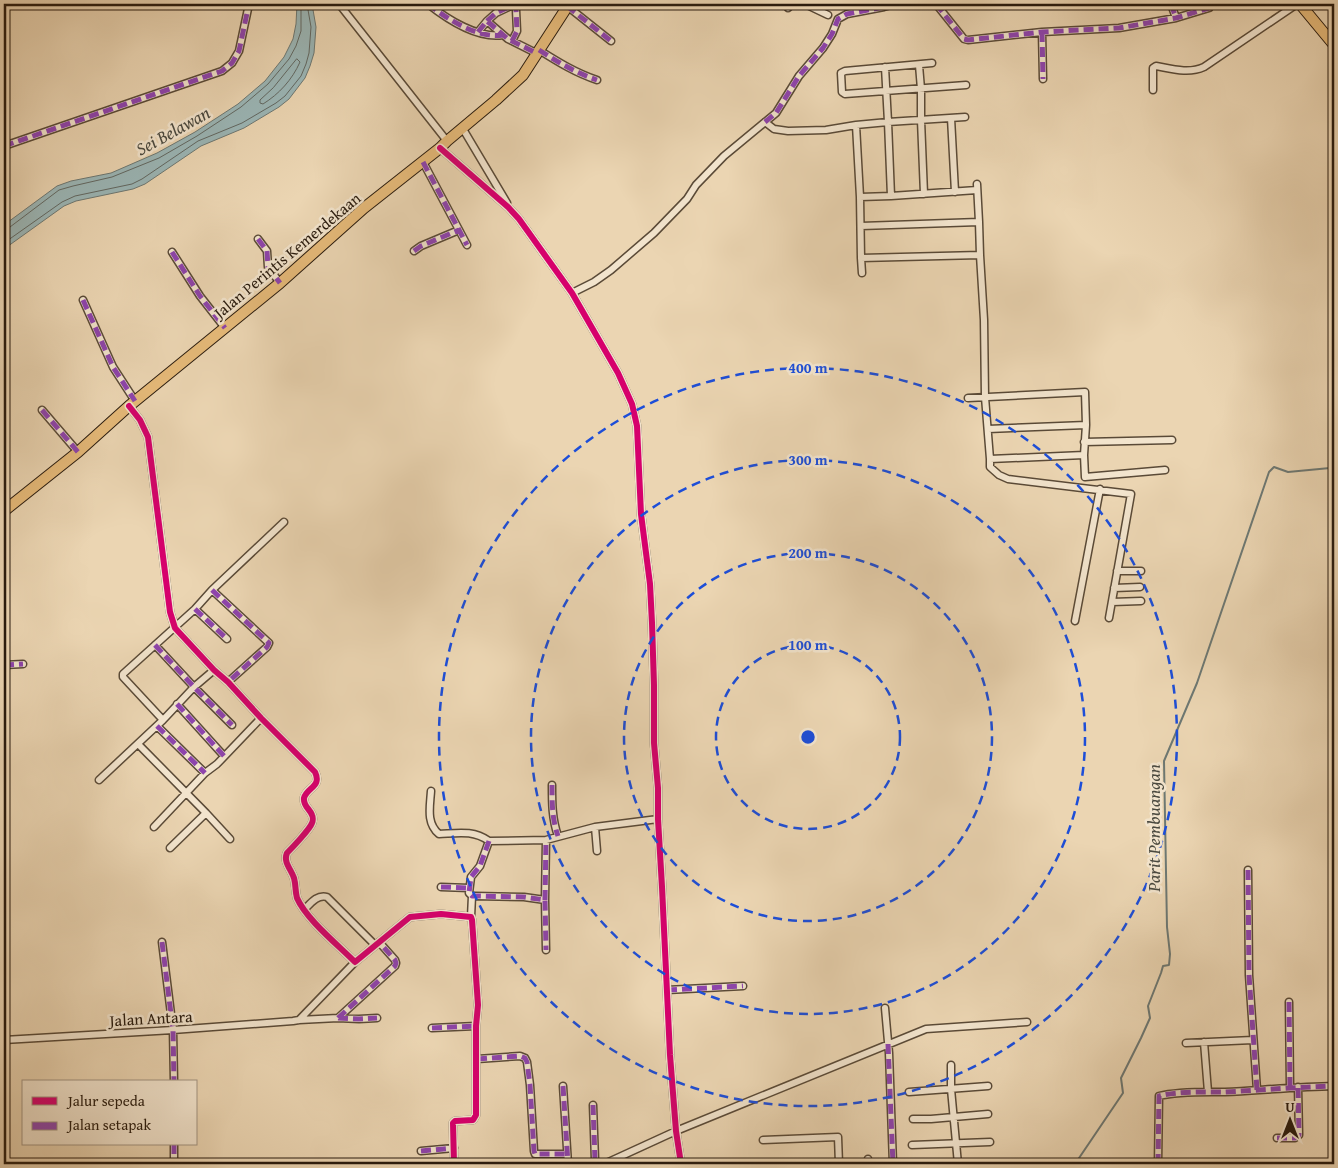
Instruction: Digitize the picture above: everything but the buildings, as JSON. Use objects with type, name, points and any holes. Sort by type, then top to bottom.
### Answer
[{"type":"main road","points":[[1298,4],[1334,45]]},
{"type":"main road","name":"Jalan Perintis Kemerdekaan","points":[[4,511],[78,452],[132,404],[280,283],[364,208],[462,129],[523,74],[568,5]]},
{"type":"street","points":[[4,146],[222,71],[232,63],[240,51],[249,4]]},
{"type":"street","points":[[339,4],[444,145],[519,219],[572,293],[618,373],[632,404],[638,426],[641,514],[650,584],[654,743],[658,788],[670,1055],[676,1131],[681,1164]]},
{"type":"street","points":[[428,4],[447,18],[478,32],[492,36],[503,35]]},
{"type":"street","points":[[478,32],[496,13],[516,4],[517,31],[512,41]]},
{"type":"street","points":[[805,4],[828,15]]},
{"type":"street","points":[[572,293],[612,270],[654,233],[687,199],[696,185],[724,156],[776,113],[800,76],[823,48],[832,34],[838,19],[847,14],[895,4]]},
{"type":"street","points":[[936,4],[966,40],[1042,32],[1119,28],[1176,18],[1208,8],[1208,4]]},
{"type":"street","points":[[1170,4],[1176,18]]},
{"type":"street","points":[[1153,90],[1152,72],[1156,66],[1190,72],[1204,67],[1298,4]]},
{"type":"street","points":[[568,5],[611,41]]},
{"type":"street","points":[[487,21],[512,41],[538,52],[569,69],[597,80]]},
{"type":"street","points":[[1042,32],[1043,79]]},
{"type":"street","points":[[932,63],[843,72],[842,92],[845,94],[966,85]]},
{"type":"street","points":[[919,64],[924,194]]},
{"type":"street","points":[[885,67],[891,196]]},
{"type":"street","points":[[766,122],[774,129],[788,131],[826,130],[888,122],[965,117]]},
{"type":"street","points":[[951,118],[954,192]]},
{"type":"street","points":[[856,125],[862,272]]},
{"type":"street","points":[[462,129],[504,197],[508,207]]},
{"type":"street","points":[[423,162],[468,245]]},
{"type":"street","points":[[860,197],[954,192],[977,187],[990,467],[999,475],[1008,479],[1131,494],[1109,618]]},
{"type":"street","points":[[861,226],[979,222]]},
{"type":"street","points":[[414,251],[420,246],[459,230]]},
{"type":"street","points":[[258,239],[267,251],[268,267],[280,283]]},
{"type":"street","points":[[172,252],[200,296],[225,328]]},
{"type":"street","points":[[861,258],[980,255]]},
{"type":"street","points":[[83,300],[113,367],[148,436],[170,612],[175,628],[315,772],[317,782],[304,797],[304,804],[312,815],[312,824],[286,853],[285,857],[294,877],[298,900],[306,914],[355,962]]},
{"type":"street","points":[[968,398],[1085,392],[1085,476],[1082,487]]},
{"type":"street","points":[[42,410],[78,452]]},
{"type":"street","points":[[988,429],[1086,425]]},
{"type":"street","points":[[1084,442],[1172,440]]},
{"type":"street","points":[[990,459],[1084,455]]},
{"type":"street","points":[[1085,476],[1165,470]]},
{"type":"street","points":[[1075,621],[1100,490]]},
{"type":"street","points":[[163,720],[123,678],[125,672],[196,609],[212,590],[284,522]]},
{"type":"street","points":[[1117,571],[1141,571]]},
{"type":"street","points":[[1114,588],[1140,587]]},
{"type":"street","points":[[212,590],[269,643],[267,647],[228,682]]},
{"type":"street","points":[[1112,602],[1141,601]]},
{"type":"street","points":[[196,609],[227,638]]},
{"type":"street","points":[[155,645],[232,725]]},
{"type":"street","points":[[4,665],[23,664]]},
{"type":"street","points":[[99,780],[157,726],[194,687],[214,670]]},
{"type":"street","points":[[177,704],[224,756]]},
{"type":"street","points":[[154,827],[261,718]]},
{"type":"street","points":[[157,726],[205,773]]},
{"type":"street","points":[[138,744],[230,839]]},
{"type":"street","points":[[552,785],[554,825],[558,836]]},
{"type":"street","points":[[431,791],[429,817],[432,826],[439,834],[470,833],[482,836],[490,841],[546,840],[595,827],[658,819]]},
{"type":"street","points":[[170,848],[206,813]]},
{"type":"street","points":[[595,827],[597,850]]},
{"type":"street","points":[[546,840],[546,950]]},
{"type":"street","points":[[454,1164],[453,1123],[455,1121],[473,1120],[476,1115],[476,1026],[478,1005],[472,920],[470,917],[472,896],[469,888],[471,877],[480,866],[490,841]]},
{"type":"street","points":[[1248,870],[1249,958],[1256,1090]]},
{"type":"street","points":[[441,887],[469,888]]},
{"type":"street","points":[[304,910],[317,897],[327,896],[396,963],[338,1018]]},
{"type":"street","points":[[472,896],[524,897],[545,900]]},
{"type":"street","points":[[299,1020],[355,962],[410,917],[441,914],[470,917]]},
{"type":"street","points":[[162,942],[173,1030],[174,1080]]},
{"type":"street","points":[[667,990],[743,986]]},
{"type":"street","points":[[1289,1002],[1290,1087]]},
{"type":"street","points":[[885,1008],[889,1049],[893,1164]]},
{"type":"street","name":"Jalan Antara","points":[[4,1040],[299,1020],[377,1018]]},
{"type":"street","points":[[604,1164],[676,1131],[889,1049],[926,1029],[1027,1022]]},
{"type":"street","points":[[432,1028],[476,1026]]},
{"type":"street","points":[[1186,1043],[1253,1040]]},
{"type":"street","points":[[1204,1042],[1208,1092]]},
{"type":"street","points":[[477,1059],[520,1056],[525,1058],[530,1085],[534,1151],[537,1154],[566,1154]]},
{"type":"street","points":[[951,1066],[951,1089],[958,1164]]},
{"type":"street","points":[[563,1086],[568,1164]]},
{"type":"street","points":[[909,1092],[988,1086]]},
{"type":"street","points":[[1158,1164],[1160,1096],[1290,1087],[1334,1086]]},
{"type":"street","points":[[1277,1138],[1295,1138],[1299,1135],[1298,1087]]},
{"type":"street","points":[[592,1105],[595,1160],[597,1164]]},
{"type":"street","points":[[913,1119],[988,1114]]},
{"type":"street","points":[[763,1140],[838,1137],[839,1164]]},
{"type":"street","points":[[912,1145],[990,1142]]},
{"type":"street","points":[[174,1146],[174,1164]]},
{"type":"street","points":[[420,1151],[454,1148]]},
{"type":"water","name":"Sei Belawan","points":[[297,4],[312,4],[316,27],[314,53],[305,78],[289,99],[244,128],[201,146],[145,184],[133,189],[76,201],[64,206],[4,249],[4,225],[57,186],[71,181],[111,173],[157,153],[195,132],[238,104],[265,81],[284,57],[293,39]]},
{"type":"waterway","name":"Parit Pembuangan","points":[[1075,1164],[1123,1093],[1121,1078],[1150,1018],[1148,1006],[1163,966],[1169,965],[1164,761],[1197,683],[1269,472],[1274,467],[1288,472],[1330,468],[1330,439],[1334,421]]},
{"type":"marked path","points":[[4,146],[222,71],[232,63],[239,51],[249,4]]},
{"type":"marked path","points":[[428,4],[463,27],[483,34],[503,35]]},
{"type":"marked path","points":[[487,21],[496,13],[515,4]]},
{"type":"marked path","points":[[512,41],[517,31],[517,4]]},
{"type":"marked path","points":[[765,122],[776,113],[799,76],[823,48],[832,34],[838,19],[847,14],[895,4]]},
{"type":"marked path","points":[[936,4],[964,39],[968,40],[1042,32],[1119,28],[1176,18],[1209,8],[1208,4]]},
{"type":"marked path","points":[[1171,4],[1176,18]]},
{"type":"marked path","points":[[567,6],[611,41]]},
{"type":"marked path","points":[[478,32],[487,21],[508,39],[536,53]]},
{"type":"marked path","points":[[1042,32],[1043,79]]},
{"type":"marked path","points":[[539,50],[574,71],[597,80]]},
{"type":"marked path","points":[[423,162],[467,245]]},
{"type":"marked path","points":[[414,251],[421,246],[459,230]]},
{"type":"marked path","points":[[258,239],[267,251],[268,267],[280,283]]},
{"type":"marked path","points":[[172,252],[200,296],[225,328]]},
{"type":"marked path","points":[[83,300],[113,367],[135,401]]},
{"type":"marked path","points":[[42,410],[78,452]]},
{"type":"marked path","points":[[212,590],[269,643],[267,647],[228,682]]},
{"type":"marked path","points":[[195,609],[227,639]]},
{"type":"marked path","points":[[155,645],[232,725]]},
{"type":"marked path","points":[[4,665],[23,664]]},
{"type":"marked path","points":[[177,704],[224,756]]},
{"type":"marked path","points":[[157,726],[205,773]]},
{"type":"marked path","points":[[552,785],[553,817],[558,836]]},
{"type":"marked path","points":[[545,900],[546,840]]},
{"type":"marked path","points":[[489,841],[480,866],[471,877],[469,893],[472,896],[524,897],[545,900],[546,950]]},
{"type":"marked path","points":[[1248,870],[1249,975],[1257,1090]]},
{"type":"marked path","points":[[441,887],[469,888]]},
{"type":"marked path","points":[[162,942],[173,1030],[174,1080]]},
{"type":"marked path","points":[[338,1018],[395,966],[395,960],[379,942]]},
{"type":"marked path","points":[[667,990],[743,986]]},
{"type":"marked path","points":[[1289,1002],[1290,1087]]},
{"type":"marked path","points":[[338,1018],[377,1018]]},
{"type":"marked path","points":[[432,1028],[476,1026]]},
{"type":"marked path","points":[[888,1044],[893,1164]]},
{"type":"marked path","points":[[477,1059],[520,1056],[525,1058],[530,1085],[535,1154],[566,1154]]},
{"type":"marked path","points":[[563,1086],[568,1164]]},
{"type":"marked path","points":[[1158,1164],[1159,1096],[1183,1093],[1334,1086]]},
{"type":"marked path","points":[[1277,1138],[1295,1138],[1299,1135],[1298,1087]]},
{"type":"marked path","points":[[593,1105],[595,1160],[597,1164]]},
{"type":"marked path","points":[[174,1146],[174,1164]]},
{"type":"marked path","points":[[421,1151],[454,1148]]},
{"type":"cycle path","points":[[440,148],[508,207],[519,219],[572,293],[618,373],[632,404],[637,426],[641,514],[650,584],[654,743],[658,788],[670,1055],[676,1131],[681,1164]]},
{"type":"cycle path","points":[[129,406],[140,420],[148,437],[170,612],[175,628],[315,772],[317,777],[317,781],[304,798],[313,819],[311,826],[286,856],[294,878],[297,898],[301,906],[315,923],[355,962],[410,917],[441,914],[471,917],[478,1005],[476,1026],[476,1115],[473,1120],[455,1121],[453,1123],[454,1164]]}]
